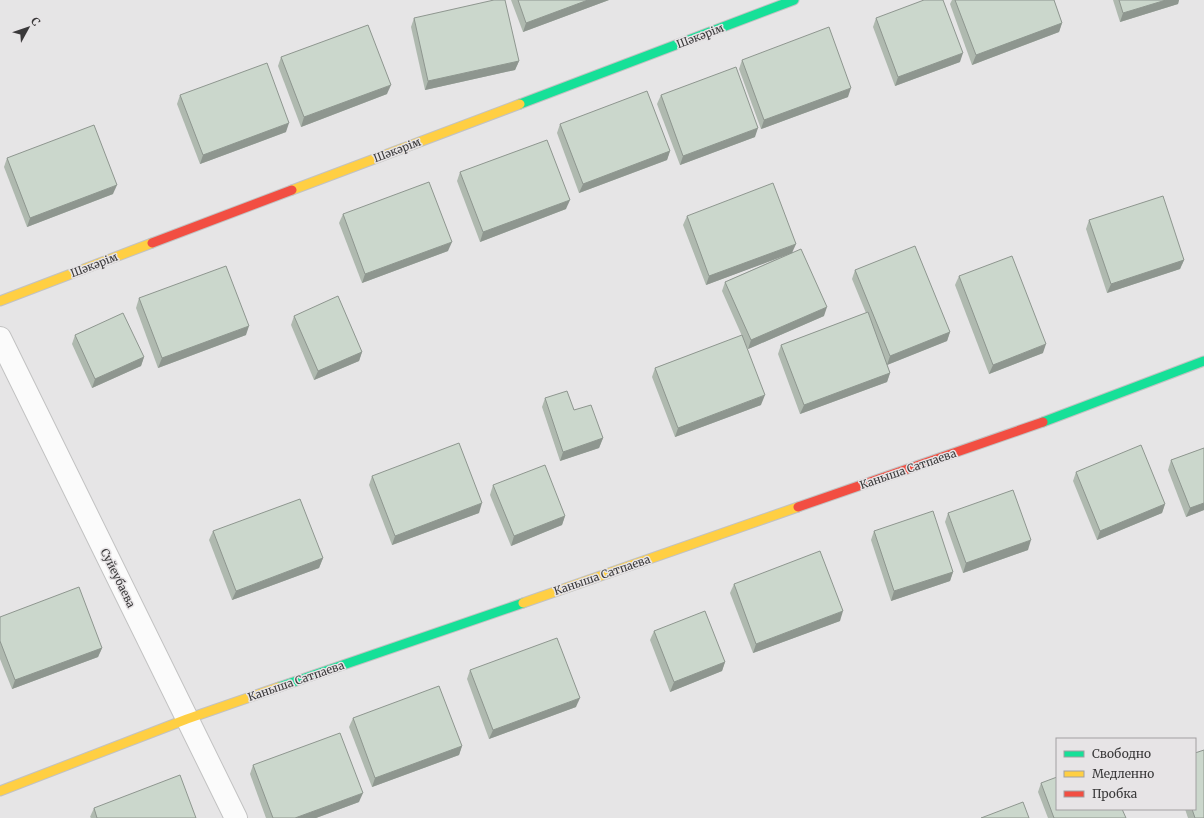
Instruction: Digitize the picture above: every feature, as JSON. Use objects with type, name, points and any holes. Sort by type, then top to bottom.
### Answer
[{"type":"street","name":"Шәкәрім","points":[[0,301],[794,0]]},
{"type":"street","name":"Суйеубаева","points":[[0,338],[236,818]]},
{"type":"street","name":"Каныша Сатпаева","points":[[0,791],[187,719],[1019,431],[1204,361]]},
{"type":"building","points":[[494,0],[505,0],[519,61],[428,81],[414,18]]},
{"type":"building","points":[[518,0],[588,0],[526,23]]},
{"type":"building","points":[[924,0],[943,0],[963,53],[898,77],[876,18]]},
{"type":"building","points":[[955,0],[1054,0],[1062,23],[976,55]]},
{"type":"building","points":[[1119,0],[1166,0],[1123,13]]},
{"type":"building","points":[[368,25],[391,85],[304,117],[281,57]]},
{"type":"building","points":[[829,27],[851,88],[764,120],[742,60]]},
{"type":"building","points":[[267,63],[289,123],[203,155],[180,95]]},
{"type":"building","points":[[736,67],[758,128],[683,156],[661,95]]},
{"type":"building","points":[[647,91],[670,151],[583,184],[560,124]]},
{"type":"building","points":[[94,125],[117,185],[30,218],[7,158]]},
{"type":"building","points":[[547,140],[570,200],[483,232],[460,172]]},
{"type":"building","points":[[429,182],[452,242],[365,274],[343,214]]},
{"type":"building","points":[[773,183],[796,244],[709,276],[687,216]]},
{"type":"building","points":[[1163,196],[1184,260],[1111,284],[1089,220]]},
{"type":"building","points":[[915,246],[950,332],[890,356],[855,270]]},
{"type":"building","points":[[801,249],[827,307],[751,340],[725,282]]},
{"type":"building","points":[[1012,256],[1046,344],[993,365],[959,276]]},
{"type":"building","points":[[226,266],[249,326],[162,358],[139,298]]},
{"type":"building","points":[[338,296],[362,352],[318,371],[294,316]]},
{"type":"building","points":[[868,312],[890,373],[804,405],[781,345]]},
{"type":"building","points":[[123,313],[144,357],[95,379],[75,335]]},
{"type":"building","points":[[742,335],[765,395],[678,428],[655,368]]},
{"type":"building","points":[[567,391],[574,410],[591,405],[603,438],[563,452],[545,398]]},
{"type":"building","points":[[459,443],[482,503],[395,536],[372,476]]},
{"type":"building","points":[[1141,445],[1165,504],[1100,531],[1076,472]]},
{"type":"building","points":[[1204,448],[1204,503],[1190,508],[1171,460]]},
{"type":"building","points":[[545,465],[565,516],[514,536],[493,485]]},
{"type":"building","points":[[1013,490],[1031,540],[966,563],[948,513]]},
{"type":"building","points":[[300,499],[323,558],[236,591],[213,531]]},
{"type":"building","points":[[933,511],[953,572],[894,591],[874,531]]},
{"type":"building","points":[[820,551],[843,611],[756,644],[734,584]]},
{"type":"building","points":[[79,587],[102,648],[15,680],[0,641],[0,617]]},
{"type":"building","points":[[705,611],[725,662],[674,682],[654,631]]},
{"type":"building","points":[[557,638],[580,698],[493,730],[470,670]]},
{"type":"building","points":[[439,686],[462,746],[375,778],[353,718]]},
{"type":"building","points":[[340,733],[363,793],[295,818],[273,818],[253,765]]},
{"type":"building","points":[[1204,750],[1204,818],[1195,818],[1192,810],[1196,810],[1196,753]]},
{"type":"building","points":[[180,775],[196,818],[97,818],[94,808]]},
{"type":"building","points":[[1056,777],[1056,810],[1122,810],[1126,818],[1054,818],[1041,783]]},
{"type":"building","points":[[1023,802],[1029,818],[981,818]]},
{"type":"traffic: fast","points":[[520,104],[794,0]]},
{"type":"traffic: fast","points":[[1043,422],[1204,361]]},
{"type":"traffic: fast","points":[[279,687],[523,603]]},
{"type":"traffic: slow","points":[[292,190],[520,104]]},
{"type":"traffic: slow","points":[[0,301],[152,243]]},
{"type":"traffic: slow","points":[[523,603],[798,507]]},
{"type":"traffic: slow","points":[[0,791],[187,719],[279,687]]},
{"type":"traffic: jam","points":[[152,243],[292,190]]},
{"type":"traffic: jam","points":[[798,507],[1043,422]]}]
